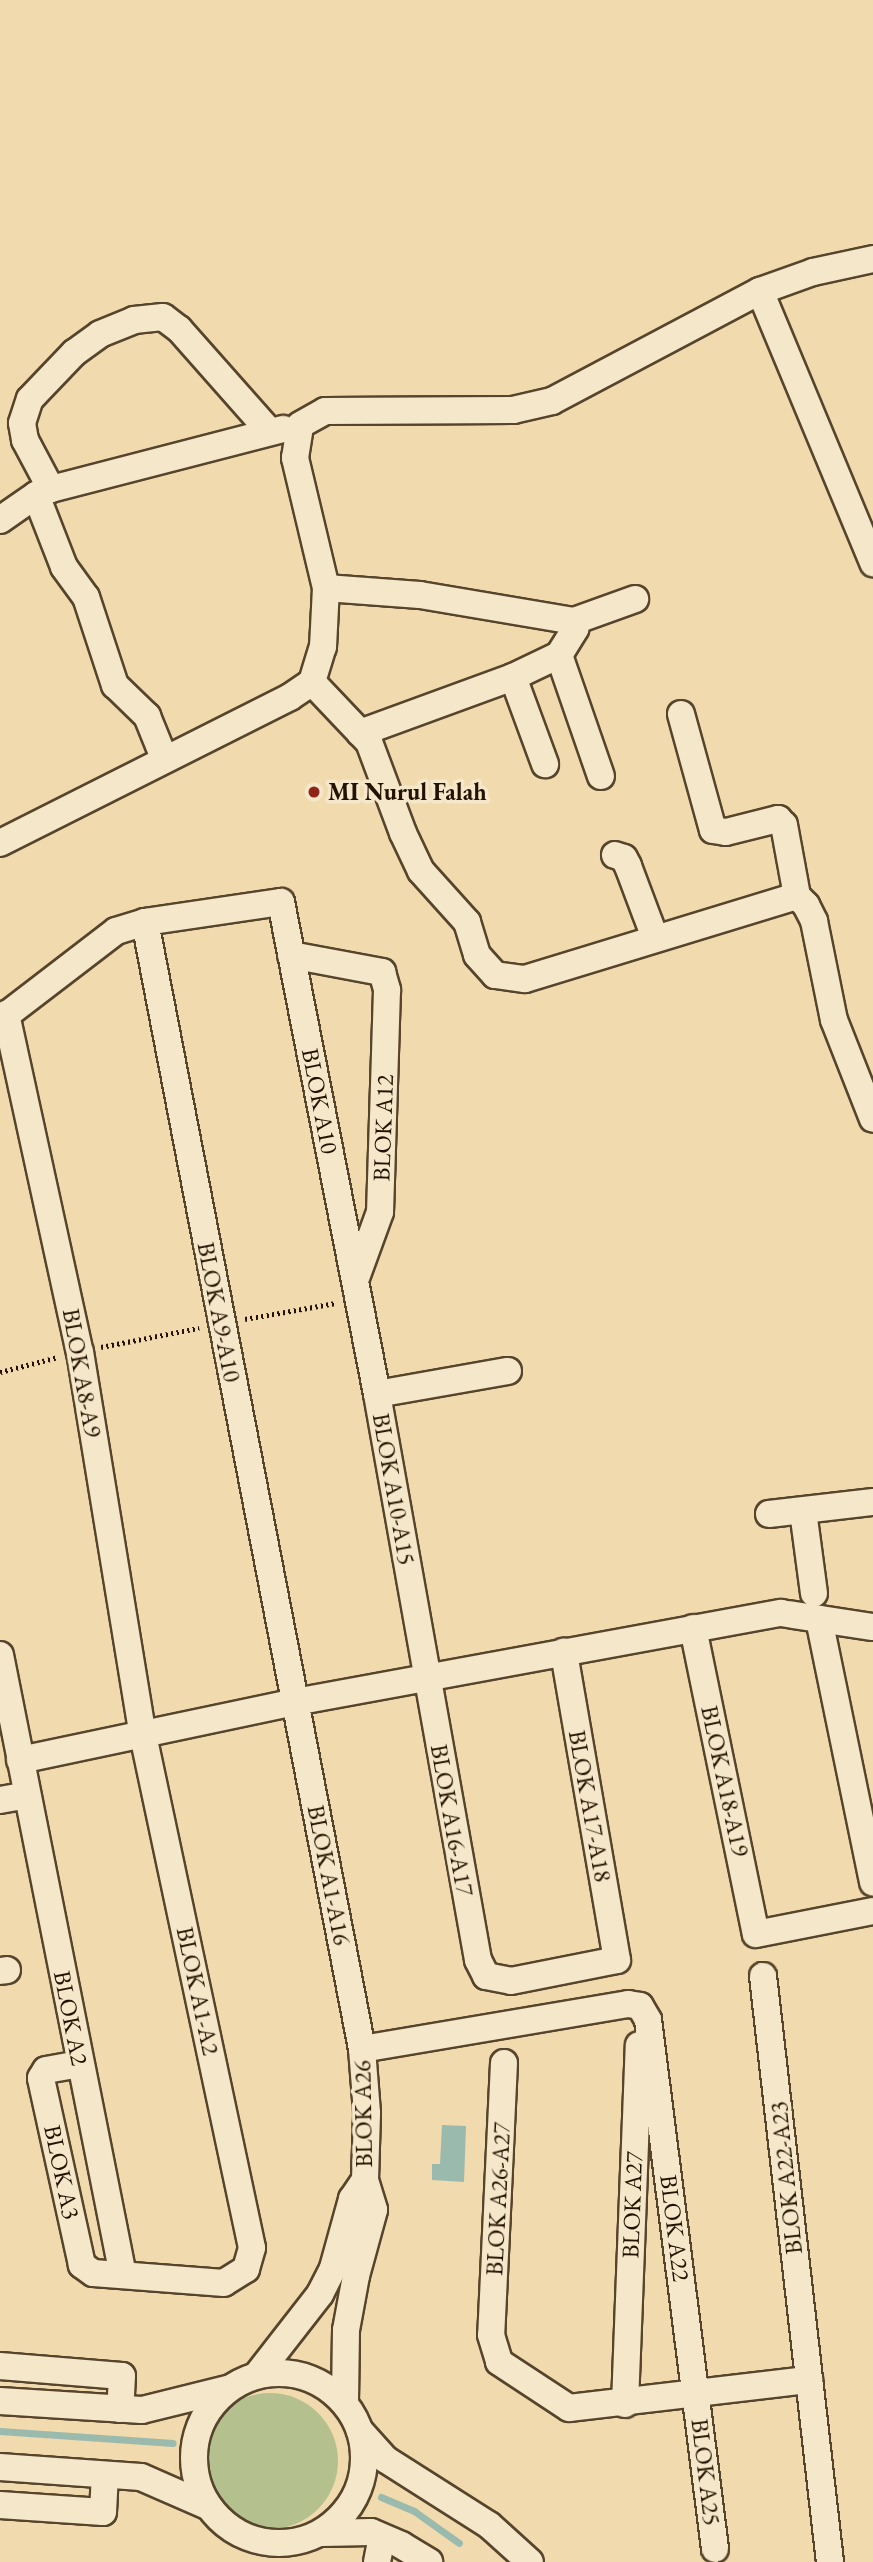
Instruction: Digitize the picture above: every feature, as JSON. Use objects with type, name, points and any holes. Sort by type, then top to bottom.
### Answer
[{"type":"street","points":[[0,520],[44,492],[300,425],[325,411],[513,410],[552,401],[760,291],[813,272],[873,259]]},
{"type":"street","points":[[760,291],[873,563]]},
{"type":"street","points":[[164,758],[147,716],[115,685],[86,597],[64,567],[22,423],[30,399],[74,353],[100,334],[134,320],[163,317],[179,329],[270,432]]},
{"type":"street","points":[[0,843],[164,758],[290,697],[312,682],[323,647],[326,588],[295,458],[300,425]]},
{"type":"street","points":[[326,588],[420,595],[574,621],[635,599]]},
{"type":"street","points":[[360,733],[513,677],[559,655],[575,629],[574,621]]},
{"type":"street","points":[[559,655],[601,776]]},
{"type":"street","points":[[513,677],[545,764]]},
{"type":"street","points":[[312,682],[369,742],[403,834],[421,871],[467,922],[477,955],[495,975],[525,979],[797,896]]},
{"type":"street","points":[[681,714],[713,830],[726,832],[778,819],[785,825],[797,896],[806,905],[814,921],[834,1020],[873,1119]]},
{"type":"street","points":[[615,855],[624,858],[628,866],[655,938]]},
{"type":"street","name":"BLOK A10","points":[[145,922],[281,902],[357,1290]]},
{"type":"street","points":[[3,1017],[116,931],[145,922]]},
{"type":"street","name":"BLOK A9-A10","points":[[145,922],[295,1702]]},
{"type":"street","name":"BLOK A12","points":[[291,955],[383,972],[387,990],[380,1212],[357,1290]]},
{"type":"street","name":"BLOK A8-A9","points":[[3,1017],[80,1352],[143,1735]]},
{"type":"street","name":"BLOK A10-A15","points":[[357,1290],[426,1679]]},
{"type":"street","points":[[377,1394],[508,1371]]},
{"type":"street","points":[[769,1514],[873,1502]]},
{"type":"street","points":[[803,1511],[814,1593]]},
{"type":"street","points":[[20,1760],[295,1702],[781,1613],[873,1627]]},
{"type":"street","points":[[819,1619],[873,1883]]},
{"type":"street","name":"BLOK A18-A19","points":[[693,1628],[756,1934],[873,1911]]},
{"type":"street","name":"BLOK A17-A18","points":[[478,1960],[486,1976],[511,1981],[617,1960],[564,1652]]},
{"type":"street","name":"BLOK A2","points":[[0,1655],[123,2275]]},
{"type":"street","name":"BLOK A16-A17","points":[[426,1679],[478,1960]]},
{"type":"street","name":"BLOK A1-A16","points":[[295,1702],[362,2049]]},
{"type":"street","name":"BLOK A1-A2","points":[[123,2275],[225,2283],[246,2269],[253,2248],[143,1735]]},
{"type":"street","points":[[0,1800],[27,1795]]},
{"type":"street","name":"BLOK A22-A23","points":[[763,1976],[830,2562]]},
{"type":"street","points":[[362,2049],[628,2004],[644,2013]]},
{"type":"street","name":"BLOK A22","points":[[644,2013],[696,2395]]},
{"type":"street","name":"BLOK A27","points":[[625,2404],[644,2013]]},
{"type":"street","name":"BLOK A26","points":[[344,2272],[374,2210],[365,2180],[367,2113],[362,2049]]},
{"type":"street","name":"BLOK A26-A27","points":[[504,2063],[491,2335],[499,2362],[569,2408],[625,2404]]},
{"type":"street","name":"BLOK A3","points":[[80,2064],[46,2070],[41,2078],[82,2265],[93,2273],[123,2275]]},
{"type":"street","points":[[257,2375],[320,2294],[344,2272]]},
{"type":"street","points":[[344,2272],[345,2403]]},
{"type":"street","points":[[0,2366],[122,2376],[120,2409]]},
{"type":"street","points":[[0,2401],[142,2410],[227,2389],[257,2375],[289,2372],[320,2382],[345,2403],[360,2431],[385,2459],[489,2525],[530,2562]]},
{"type":"street","points":[[625,2404],[809,2380]]},
{"type":"street","points":[[207,2506],[195,2476],[194,2443],[205,2413],[227,2389]]},
{"type":"street","name":"BLOK A25","points":[[696,2395],[715,2549]]},
{"type":"street","points":[[322,2533],[345,2514],[359,2489],[365,2460],[360,2431]]},
{"type":"street","points":[[0,2467],[141,2477],[207,2506],[230,2529],[259,2542],[292,2544],[322,2533],[371,2532],[380,2549],[429,2562]]},
{"type":"street","points":[[0,2505],[103,2512],[105,2475]]},
{"type":"path","points":[[0,1372],[80,1352],[221,1324],[357,1290]]},
{"type":"green space","points":[[270,2393],[296,2399],[318,2413],[332,2435],[338,2461],[332,2487],[318,2509],[296,2523],[270,2529],[244,2523],[222,2509],[208,2487],[202,2461],[208,2435],[222,2413],[244,2399]]},
{"type":"shaded area","points":[[442,2125],[466,2126],[464,2182],[432,2180],[432,2164],[440,2164]]},
{"type":"waterway","points":[[0,2431],[173,2443]]},
{"type":"waterway","points":[[381,2497],[414,2511],[459,2543]]},
{"type":"place","name":"MI Nurul Falah","points":[[314,792]]}]
